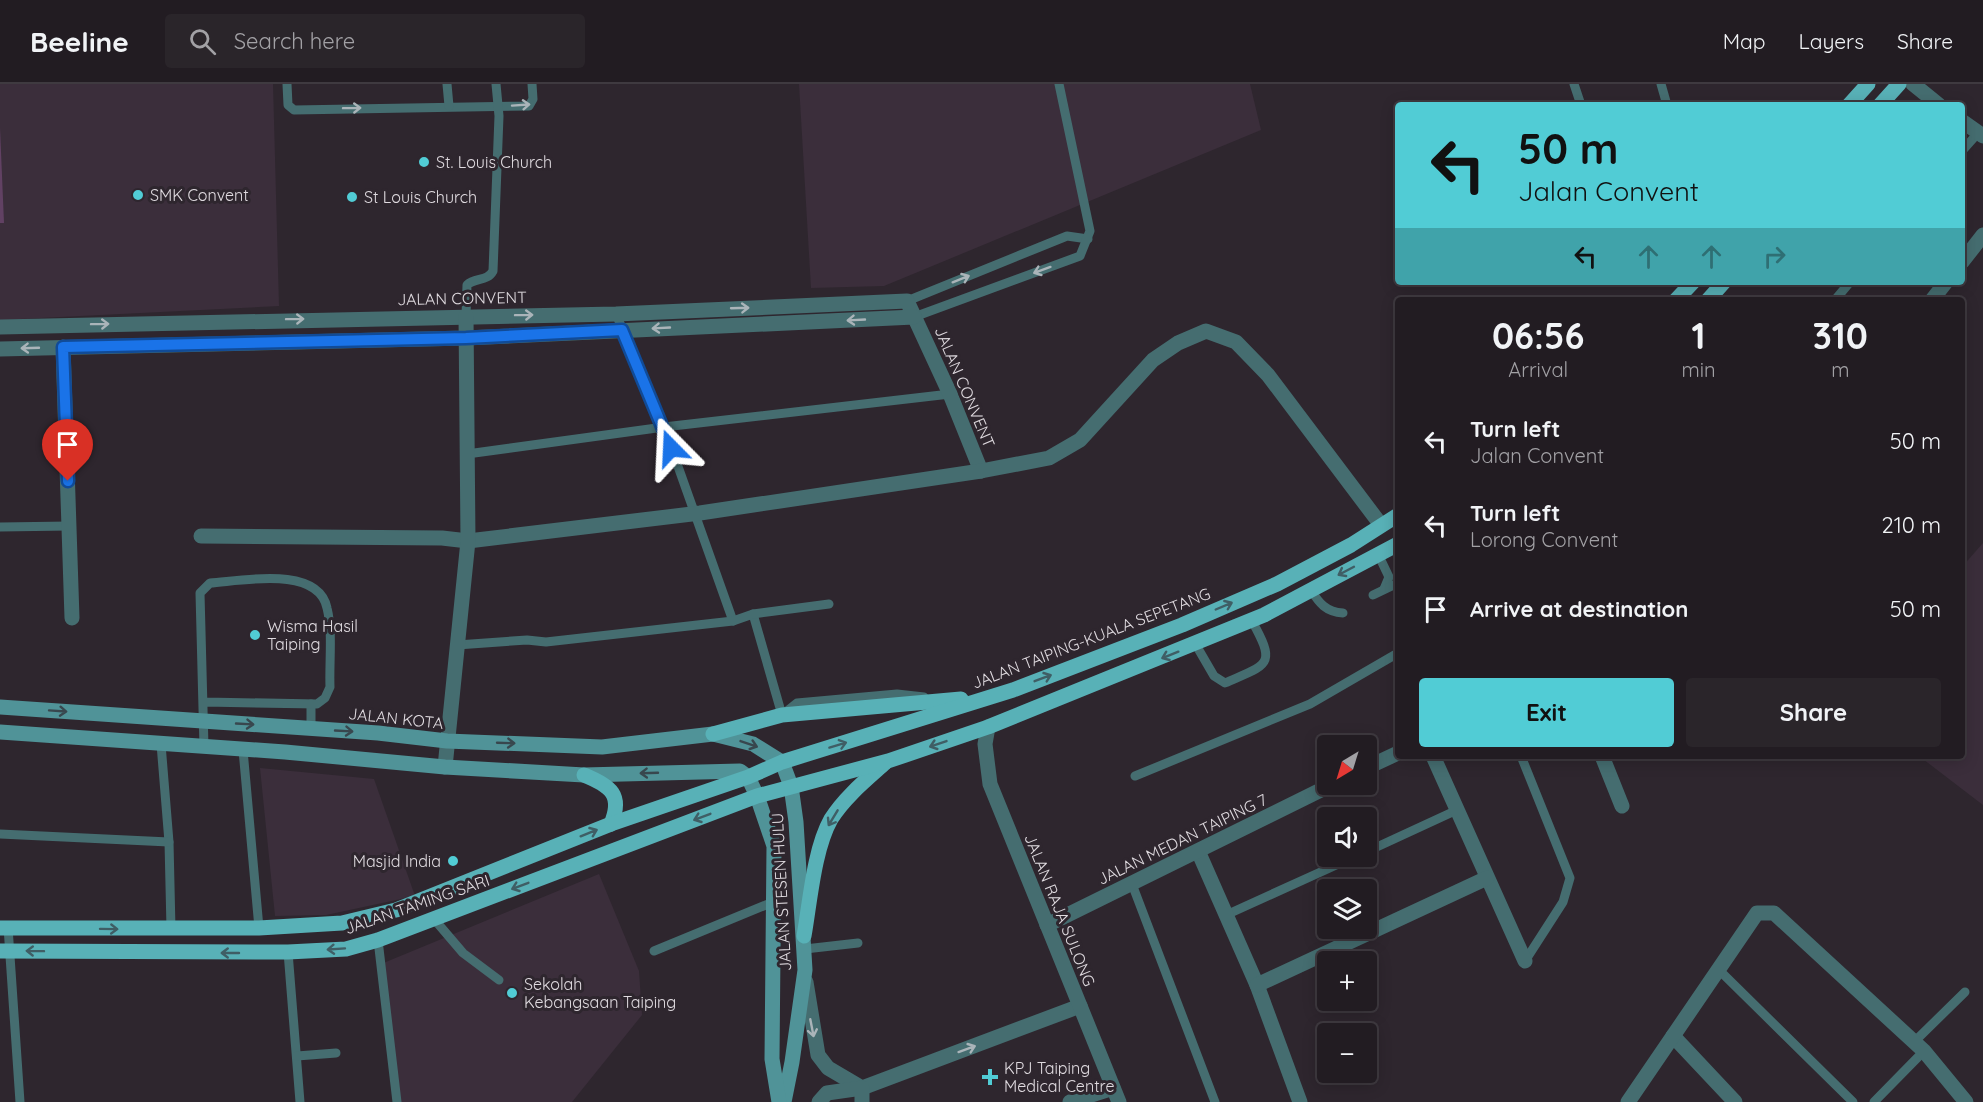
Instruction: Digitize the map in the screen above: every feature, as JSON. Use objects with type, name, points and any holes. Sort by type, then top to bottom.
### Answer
[{"type":"main road","points":[[1853,102],[1868,84]]},
{"type":"main road","points":[[1884,102],[1899,84]]},
{"type":"main road","points":[[1679,297],[1690,285]]},
{"type":"main road","points":[[1711,297],[1721,285]]},
{"type":"main road","name":"JALAN TAIPING-KUALA SEPETANG","points":[[748,777],[782,762],[1013,690],[1182,625],[1277,584],[1395,517]]},
{"type":"main road","points":[[791,786],[888,761],[988,727],[1252,621],[1378,554],[1395,548]]},
{"type":"main road","points":[[713,734],[782,715],[950,700],[1013,690]]},
{"type":"main road","name":"JALAN KOTA","points":[[0,707],[378,733],[447,741],[602,747],[713,734],[753,744],[782,762]]},
{"type":"main road","points":[[0,732],[445,767],[584,775],[740,771],[748,777]]},
{"type":"main road","points":[[804,942],[820,851],[830,821],[847,798],[888,761]]},
{"type":"main road","name":"JALAN STESEN HULU","points":[[782,762],[791,786],[805,970],[792,1062],[782,1102]]},
{"type":"main road","points":[[584,775],[600,782],[616,797],[617,809],[611,824]]},
{"type":"main road","name":"JALAN STESEN HULU","points":[[748,777],[774,846],[772,1059],[782,1102]]},
{"type":"main road","name":"JALAN TAMING SARI","points":[[4,928],[259,928],[342,923],[396,910],[611,824],[748,777]]},
{"type":"main road","name":"JALAN TAMING SARI","points":[[5,951],[288,952],[346,949],[378,940],[757,796],[791,786]]},
{"type":"street","points":[[1913,84],[1935,102]]},
{"type":"street","points":[[1965,124],[1981,134]]},
{"type":"street","points":[[1965,258],[1983,235]]},
{"type":"street","points":[[1934,297],[1944,285]]},
{"type":"street","name":"JALAN CONVENT","points":[[0,327],[616,314],[907,301],[950,394],[981,471]]},
{"type":"street","points":[[445,767],[468,541],[466,316]]},
{"type":"street","name":"JALAN CONVENT","points":[[0,349],[466,338],[914,317]]},
{"type":"street","points":[[201,536],[442,538],[468,541],[695,512],[981,471],[1049,458],[1080,440],[1153,360],[1178,343],[1206,331],[1236,342],[1268,375],[1381,525]]},
{"type":"street","points":[[63,347],[72,618]]},
{"type":"street","name":"JALAN RAJA SULONG","points":[[988,727],[985,744],[990,784],[1116,1095]]},
{"type":"street","points":[[1377,763],[1395,754]]},
{"type":"street","points":[[1434,759],[1525,961]]},
{"type":"street","points":[[1603,759],[1622,806]]},
{"type":"street","name":"JALAN MEDAN TAIPING 7","points":[[1047,925],[1317,792]]},
{"type":"street","points":[[1198,851],[1257,985],[1300,1102]]},
{"type":"street","points":[[1257,985],[1487,878]]},
{"type":"street","points":[[1628,1102],[1756,913],[1774,913],[1918,1047],[1966,1102]]},
{"type":"street","points":[[805,970],[818,1055],[828,1068],[862,1095]]},
{"type":"street","points":[[819,1102],[828,1093],[862,1095],[1080,1006]]},
{"type":"street","points":[[1673,1036],[1735,1102]]},
{"type":"street","points":[[1072,1102],[1116,1095]]},
{"type":"lane","points":[[287,84],[288,105],[294,110],[529,106],[533,99],[532,84]]},
{"type":"lane","points":[[447,84],[448,106]]},
{"type":"lane","points":[[466,316],[467,285],[470,282],[486,279],[493,271],[499,116],[496,105],[496,84]]},
{"type":"lane","points":[[914,317],[1080,256],[1088,239],[1089,224],[1059,84]]},
{"type":"lane","points":[[1575,84],[1580,102]]},
{"type":"lane","points":[[1661,84],[1666,102]]},
{"type":"lane","points":[[1965,149],[1981,134]]},
{"type":"lane","points":[[907,301],[1067,236],[1088,239]]},
{"type":"lane","points":[[1838,297],[1848,285]]},
{"type":"lane","points":[[616,314],[663,427],[733,621]]},
{"type":"lane","points":[[467,454],[663,427],[950,394]]},
{"type":"lane","points":[[0,527],[69,526]]},
{"type":"lane","points":[[1378,554],[1389,577],[1384,589]]},
{"type":"lane","points":[[204,747],[205,702],[200,593],[203,587],[210,583],[295,579],[309,585],[327,606],[330,687],[325,698],[317,704],[205,702]]},
{"type":"lane","points":[[1373,596],[1395,584]]},
{"type":"lane","points":[[1311,590],[1319,603],[1332,612],[1342,612]]},
{"type":"lane","points":[[457,645],[527,640],[546,642],[733,621],[753,614],[829,604]]},
{"type":"lane","points":[[753,614],[782,715]]},
{"type":"lane","points":[[1196,645],[1214,676],[1225,683],[1262,667],[1268,656],[1266,645],[1252,621]]},
{"type":"lane","points":[[1135,776],[1310,704],[1395,655]]},
{"type":"lane","points":[[311,704],[311,729]]},
{"type":"lane","points":[[161,744],[169,842],[171,929]]},
{"type":"lane","points":[[243,750],[259,928]]},
{"type":"lane","points":[[1522,759],[1570,878],[1563,902],[1525,961]]},
{"type":"lane","points":[[1377,847],[1457,810]]},
{"type":"lane","points":[[0,834],[169,842]]},
{"type":"lane","points":[[1226,915],[1332,867]]},
{"type":"lane","points":[[1132,884],[1215,1102]]},
{"type":"lane","points":[[654,951],[773,902]]},
{"type":"lane","points":[[434,919],[464,952],[499,980]]},
{"type":"lane","points":[[4,928],[20,1102]]},
{"type":"lane","points":[[378,940],[397,1102]]},
{"type":"lane","points":[[804,942],[858,943]]},
{"type":"lane","points":[[288,952],[300,1102]]},
{"type":"lane","points":[[1718,969],[1854,1102]]},
{"type":"lane","points":[[1874,1102],[1965,992]]},
{"type":"lane","points":[[297,1056],[336,1053]]},
{"type":"shaded area","name":"SMK Convent","points":[[0,84],[273,84],[279,306],[0,320]]},
{"type":"shaded area","points":[[799,84],[1250,84],[1261,130],[884,286],[811,288]]},
{"type":"shaded area","points":[[0,128],[4,223],[0,223]]},
{"type":"shaded area","points":[[1983,543],[1983,805],[1923,759],[1965,759],[1965,564]]},
{"type":"shaded area","points":[[260,768],[374,779],[415,896],[326,915],[275,916]]},
{"type":"shaded area","name":"Sekolah Kebangsaan Taiping","points":[[599,874],[639,971],[642,1015],[572,1102],[398,1102],[381,964]]},
{"type":"place","name":"St. Louis Church","points":[[424,162]]},
{"type":"place","name":"SMK Convent","points":[[138,195]]},
{"type":"place","name":"St Louis Church","points":[[352,197]]},
{"type":"place","name":"Wisma Hasil Taiping","points":[[255,635]]},
{"type":"place","name":"Masjid India","points":[[453,861]]},
{"type":"place","name":"Sekolah Kebangsaan Taiping","points":[[512,993]]},
{"type":"place","name":"KPJ Taiping Medical Centre","points":[[990,1077]]},
{"type":"route","points":[[68,481],[63,347],[466,338],[622,330],[671,448]]}]
